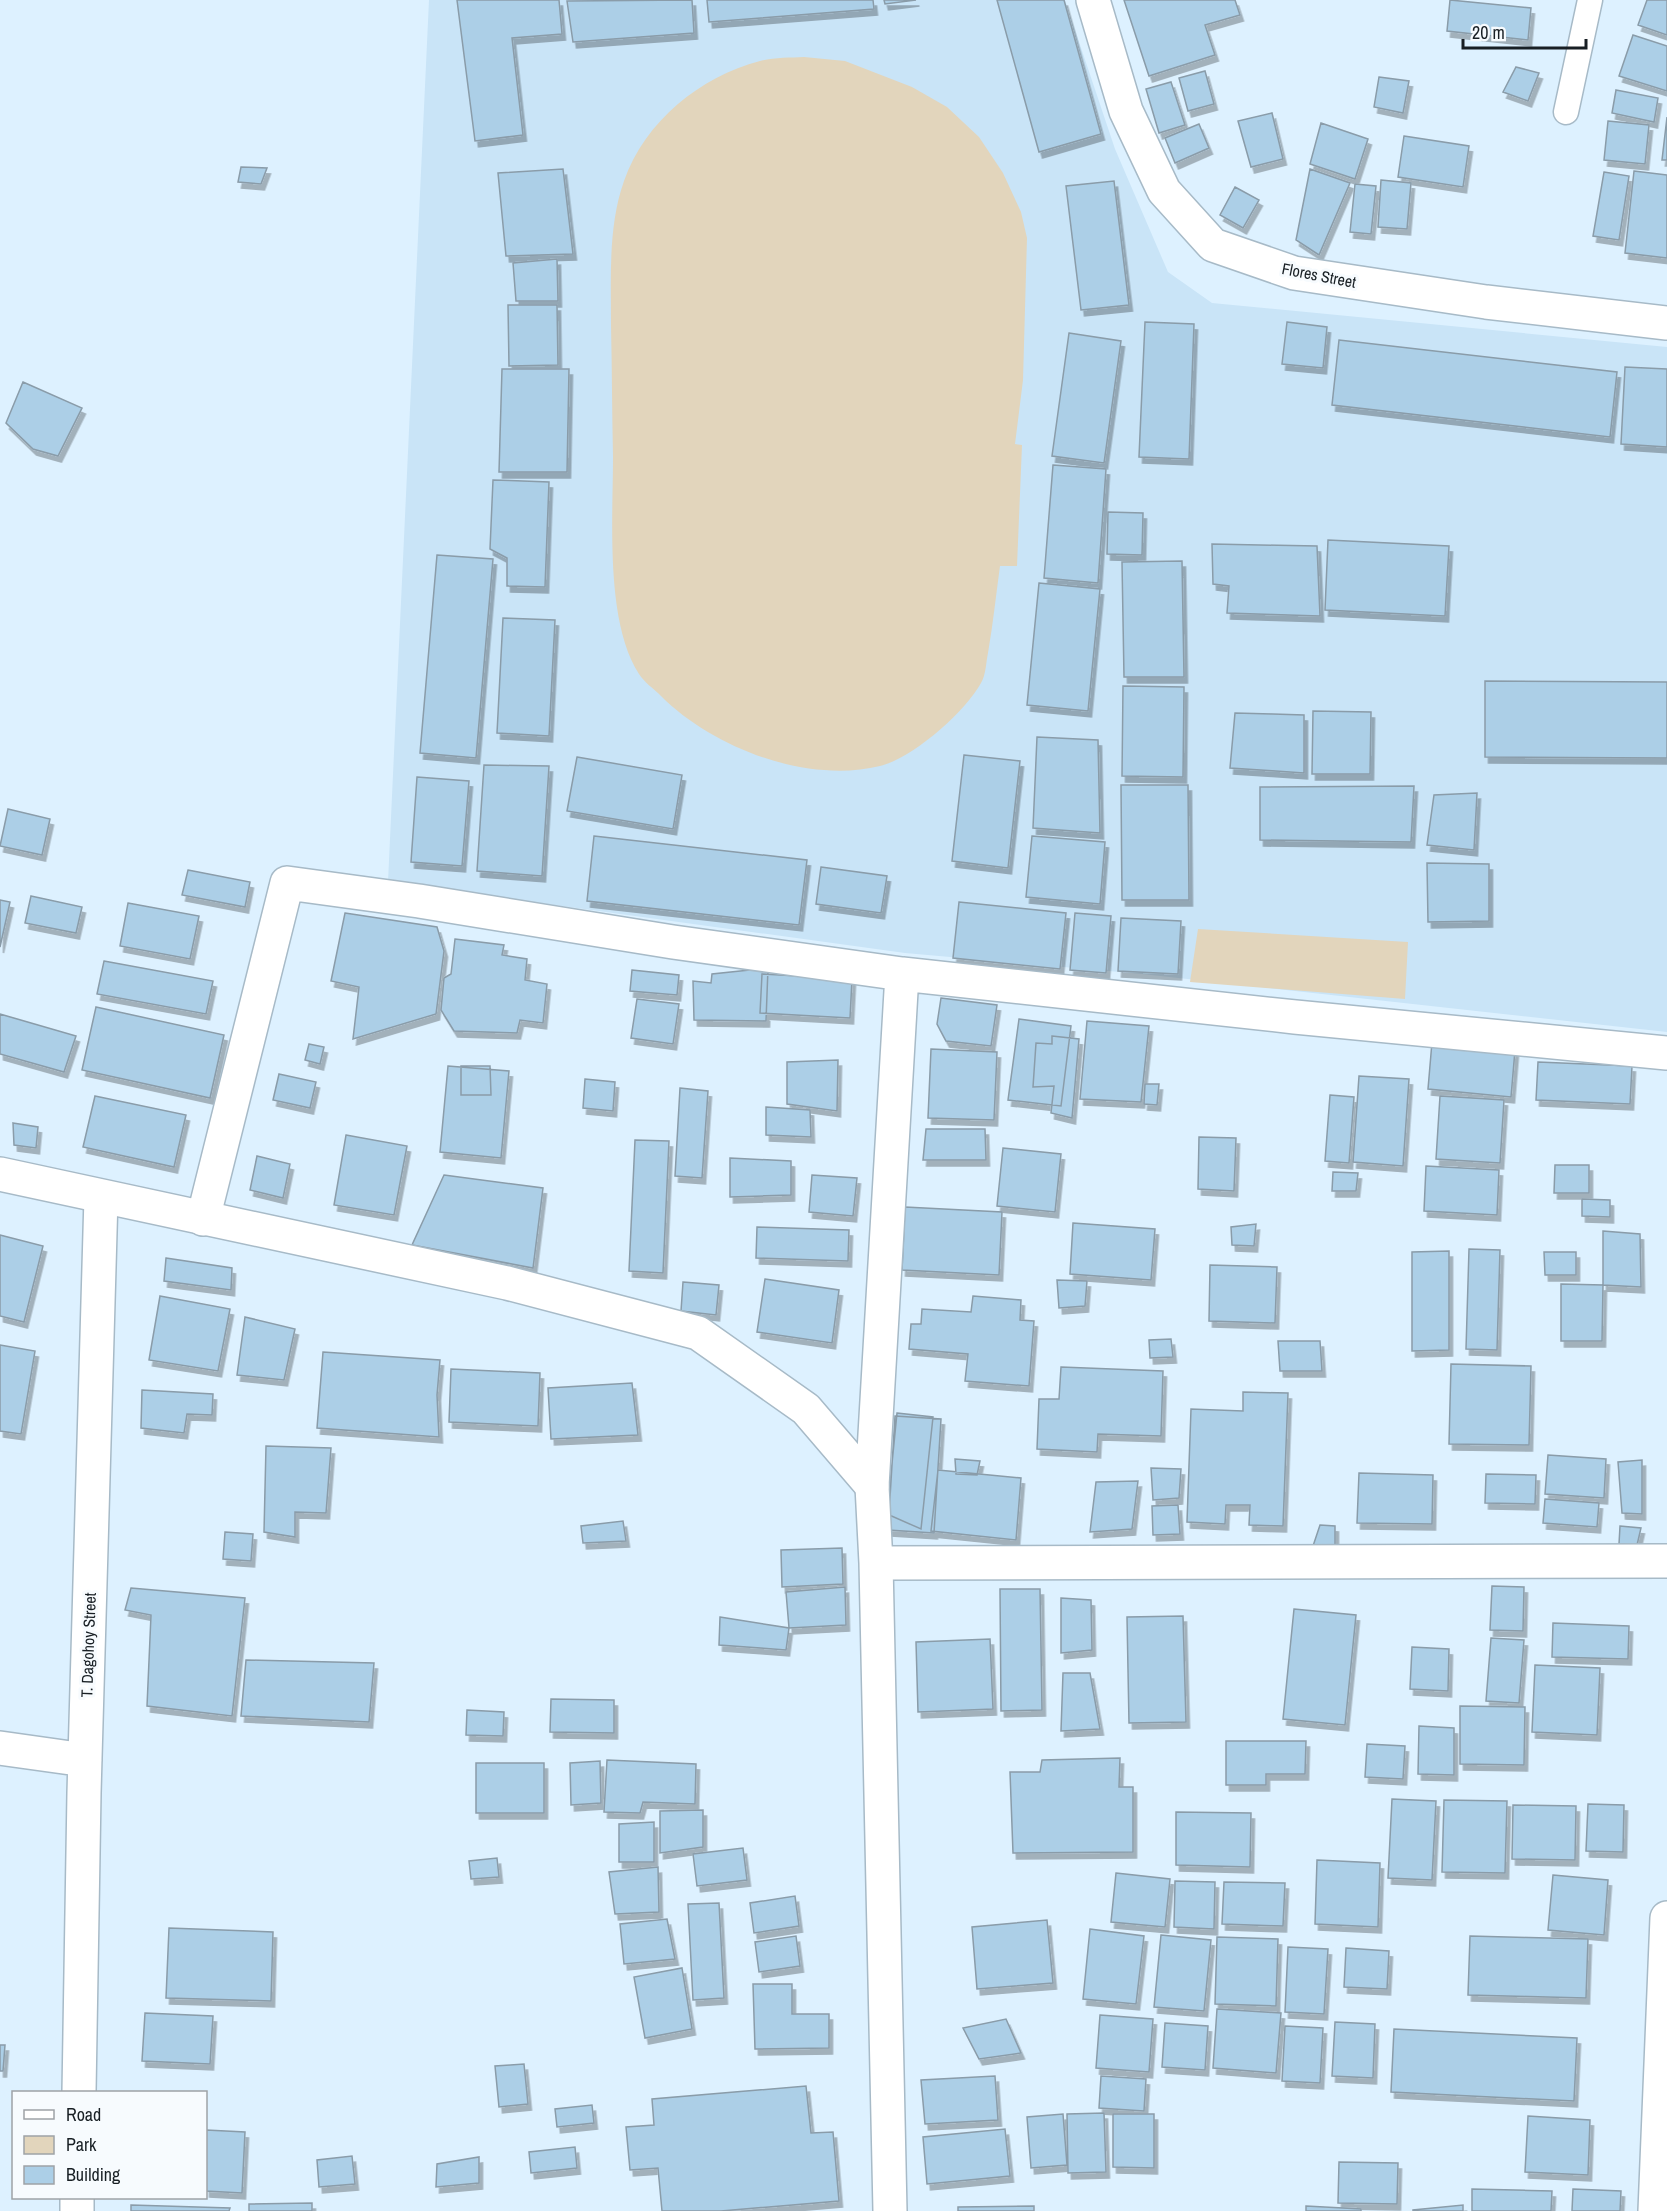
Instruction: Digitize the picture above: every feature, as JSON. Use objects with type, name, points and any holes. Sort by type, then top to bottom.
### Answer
[{"type":"street","name":"Flores Street","points":[[1093,0],[1126,111],[1164,191],[1213,245],[1294,273],[1486,302],[1667,323]]},
{"type":"street","points":[[203,1219],[287,883],[419,901],[673,942],[902,974],[1295,1017],[1667,1053]]},
{"type":"street","points":[[890,2211],[876,1563],[872,1486],[902,974]]},
{"type":"street","points":[[0,1174],[507,1283],[698,1334],[806,1409],[872,1486]]},
{"type":"street","name":"T. Dagohoy Street","points":[[79,2091],[85,1760],[101,1197]]},
{"type":"street","points":[[876,1563],[1667,1561]]},
{"type":"street","points":[[0,1748],[85,1760]]},
{"type":"street","points":[[1655,2211],[1667,1918]]},
{"type":"lane","points":[[1566,112],[1590,0]]},
{"type":"shaded area","points":[[429,0],[1065,0],[1115,149],[1168,272],[1212,303],[1667,347],[1667,1032],[1142,974],[905,953],[388,882]]},
{"type":"green space","points":[[804,57],[845,61],[912,87],[947,107],[979,137],[1003,173],[1021,212],[1027,238],[1023,380],[1015,444],[1022,445],[1017,566],[1000,566],[984,676],[963,707],[922,744],[907,754],[880,766],[852,770],[822,770],[763,757],[734,746],[682,715],[644,680],[628,652],[621,626],[613,569],[611,271],[615,216],[624,181],[633,159],[660,121],[696,90],[738,68],[760,61]]},
{"type":"green space","points":[[1198,929],[1408,942],[1405,999],[1190,982]]},
{"type":"building","points":[[457,0],[559,0],[562,34],[512,38],[523,135],[475,141]]},
{"type":"building","points":[[692,0],[694,33],[573,42],[567,1]]},
{"type":"building","points":[[707,0],[873,0],[874,9],[709,22]]},
{"type":"building","points":[[884,0],[916,0],[885,4]]},
{"type":"building","points":[[997,0],[1064,0],[1101,134],[1039,152]]},
{"type":"building","points":[[1124,0],[1235,0],[1240,15],[1205,25],[1215,55],[1149,76]]},
{"type":"building","points":[[1450,0],[1531,8],[1528,40],[1447,31]]},
{"type":"building","points":[[1647,0],[1667,0],[1667,35],[1638,25]]},
{"type":"building","points":[[1633,35],[1667,46],[1667,91],[1619,76]]},
{"type":"building","points":[[1516,67],[1539,73],[1528,101],[1503,92]]},
{"type":"building","points":[[1205,71],[1214,104],[1188,111],[1179,78]]},
{"type":"building","points":[[1379,77],[1409,81],[1403,113],[1374,107]]},
{"type":"building","points":[[1171,82],[1185,125],[1159,133],[1146,89]]},
{"type":"building","points":[[1616,90],[1658,98],[1654,122],[1612,113]]},
{"type":"building","points":[[1272,113],[1283,159],[1251,167],[1238,121]]},
{"type":"building","points":[[1667,117],[1667,160],[1662,160]]},
{"type":"building","points":[[1608,121],[1649,125],[1645,164],[1604,160]]},
{"type":"building","points":[[1321,123],[1368,139],[1355,179],[1310,164]]},
{"type":"building","points":[[1199,124],[1209,148],[1175,163],[1165,138]]},
{"type":"building","points":[[1404,136],[1469,146],[1463,187],[1398,177]]},
{"type":"building","points":[[241,167],[267,168],[261,184],[238,182]]},
{"type":"building","points":[[563,169],[573,254],[506,256],[498,173]]},
{"type":"building","points":[[1310,169],[1350,183],[1319,255],[1296,240]]},
{"type":"building","points":[[1634,171],[1667,175],[1667,258],[1625,253]]},
{"type":"building","points":[[1604,172],[1629,176],[1619,240],[1593,236]]},
{"type":"building","points":[[1381,180],[1411,183],[1407,229],[1378,227]]},
{"type":"building","points":[[1114,181],[1129,305],[1081,310],[1066,186]]},
{"type":"building","points":[[1355,184],[1376,186],[1371,234],[1350,232]]},
{"type":"building","points":[[1235,187],[1259,200],[1243,228],[1220,215]]},
{"type":"building","points":[[557,259],[558,301],[516,301],[513,263]]},
{"type":"building","points":[[508,305],[557,305],[558,365],[509,366]]},
{"type":"building","points":[[1145,322],[1194,324],[1189,459],[1139,457]]},
{"type":"building","points":[[1287,322],[1327,327],[1323,368],[1282,364]]},
{"type":"building","points":[[1069,333],[1121,341],[1104,463],[1052,456]]},
{"type":"building","points":[[1339,340],[1617,372],[1610,437],[1332,405]]},
{"type":"building","points":[[1625,367],[1667,369],[1667,447],[1621,444]]},
{"type":"building","points":[[502,369],[569,369],[567,472],[499,472]]},
{"type":"building","points":[[23,382],[82,408],[58,456],[33,449],[6,423]]},
{"type":"building","points":[[1053,465],[1106,469],[1098,583],[1044,578]]},
{"type":"building","points":[[493,480],[549,482],[545,587],[507,586],[507,558],[490,549]]},
{"type":"building","points":[[1108,512],[1143,513],[1142,555],[1107,554]]},
{"type":"building","points":[[1328,540],[1449,546],[1445,616],[1325,610]]},
{"type":"building","points":[[1212,544],[1317,546],[1320,616],[1227,613],[1229,586],[1213,584]]},
{"type":"building","points":[[437,555],[493,559],[476,758],[420,753]]},
{"type":"building","points":[[1182,561],[1184,677],[1124,677],[1122,562]]},
{"type":"building","points":[[1039,583],[1100,589],[1088,711],[1027,705]]},
{"type":"building","points":[[503,618],[555,620],[549,736],[497,733]]},
{"type":"building","points":[[1485,681],[1667,682],[1667,758],[1485,757]]},
{"type":"building","points":[[1123,686],[1184,687],[1183,777],[1122,776]]},
{"type":"building","points":[[1313,711],[1371,712],[1370,774],[1312,774]]},
{"type":"building","points":[[1235,713],[1304,715],[1304,773],[1230,768]]},
{"type":"building","points":[[1037,737],[1098,740],[1100,833],[1033,828]]},
{"type":"building","points":[[964,755],[1020,761],[1008,868],[952,861]]},
{"type":"building","points":[[577,757],[682,775],[673,829],[567,811]]},
{"type":"building","points":[[484,765],[549,766],[542,876],[477,871]]},
{"type":"building","points":[[417,777],[469,781],[462,866],[411,862]]},
{"type":"building","points":[[1121,785],[1188,785],[1189,900],[1122,900]]},
{"type":"building","points":[[1414,786],[1411,842],[1260,840],[1260,787]]},
{"type":"building","points":[[1477,793],[1474,850],[1427,845],[1434,795]]},
{"type":"building","points":[[8,809],[50,819],[42,855],[0,846]]},
{"type":"building","points":[[594,836],[807,860],[799,925],[587,901]]},
{"type":"building","points":[[1032,836],[1105,842],[1100,904],[1026,897]]},
{"type":"building","points":[[1427,863],[1489,864],[1489,921],[1428,922]]},
{"type":"building","points":[[821,867],[887,876],[881,913],[816,904]]},
{"type":"building","points":[[188,870],[250,882],[245,907],[182,895]]},
{"type":"building","points":[[31,896],[82,907],[76,933],[25,923]]},
{"type":"building","points":[[0,900],[10,902],[0,947]]},
{"type":"building","points":[[959,902],[1066,913],[1060,969],[953,958]]},
{"type":"building","points":[[128,903],[199,916],[190,959],[120,946]]},
{"type":"building","points":[[345,913],[437,927],[444,951],[436,1014],[353,1039],[359,987],[331,981]]},
{"type":"building","points":[[1075,913],[1111,916],[1106,973],[1070,970]]},
{"type":"building","points":[[1121,918],[1181,921],[1178,974],[1118,971]]},
{"type":"building","points":[[455,939],[504,945],[502,955],[527,959],[525,980],[547,984],[543,1023],[520,1020],[517,1033],[454,1031],[441,1010],[444,978],[451,974]]},
{"type":"building","points":[[104,961],[213,981],[206,1014],[97,994]]},
{"type":"building","points":[[768,968],[766,1021],[694,1020],[693,981],[711,983],[712,974]]},
{"type":"building","points":[[632,970],[679,975],[677,995],[630,991]]},
{"type":"building","points":[[762,974],[852,979],[850,1018],[760,1013]]},
{"type":"building","points":[[941,998],[997,1005],[991,1046],[946,1041],[937,1024]]},
{"type":"building","points":[[637,999],[679,1004],[673,1044],[631,1038]]},
{"type":"building","points":[[96,1007],[224,1035],[210,1098],[82,1070]]},
{"type":"building","points":[[0,1014],[76,1036],[64,1072],[0,1054]]},
{"type":"building","points":[[1019,1019],[1071,1026],[1061,1106],[1008,1100]]},
{"type":"building","points":[[1087,1021],[1149,1026],[1141,1102],[1080,1099]]},
{"type":"building","points":[[1052,1036],[1079,1039],[1072,1118],[1051,1113],[1054,1086],[1033,1087],[1036,1043],[1052,1044]]},
{"type":"building","points":[[1432,1042],[1515,1050],[1511,1097],[1428,1089]]},
{"type":"building","points":[[309,1044],[324,1047],[320,1064],[305,1060]]},
{"type":"building","points":[[931,1049],[997,1052],[994,1120],[928,1118]]},
{"type":"building","points":[[838,1060],[837,1111],[787,1104],[787,1062]]},
{"type":"building","points":[[1538,1062],[1632,1066],[1630,1104],[1536,1100]]},
{"type":"building","points":[[448,1066],[509,1071],[501,1158],[440,1152]]},
{"type":"building","points":[[461,1066],[490,1066],[491,1095],[461,1095]]},
{"type":"building","points":[[279,1074],[316,1082],[310,1108],[273,1100]]},
{"type":"building","points":[[1359,1076],[1409,1079],[1403,1166],[1353,1162]]},
{"type":"building","points":[[585,1079],[615,1082],[613,1111],[583,1108]]},
{"type":"building","points":[[1145,1084],[1159,1084],[1157,1105],[1144,1104]]},
{"type":"building","points":[[680,1088],[708,1091],[702,1178],[675,1176]]},
{"type":"building","points":[[1330,1095],[1354,1097],[1349,1163],[1325,1161]]},
{"type":"building","points":[[95,1096],[186,1115],[174,1167],[83,1147]]},
{"type":"building","points":[[1440,1096],[1504,1100],[1500,1163],[1436,1159]]},
{"type":"building","points":[[766,1107],[810,1110],[811,1137],[766,1135]]},
{"type":"building","points":[[13,1123],[38,1127],[36,1148],[14,1145]]},
{"type":"building","points":[[926,1129],[985,1129],[986,1160],[923,1160]]},
{"type":"building","points":[[346,1135],[407,1146],[394,1215],[334,1205]]},
{"type":"building","points":[[1199,1137],[1236,1138],[1234,1191],[1198,1189]]},
{"type":"building","points":[[635,1140],[669,1141],[663,1273],[629,1271]]},
{"type":"building","points":[[1003,1148],[1061,1154],[1055,1212],[997,1206]]},
{"type":"building","points":[[257,1156],[290,1164],[283,1198],[250,1190]]},
{"type":"building","points":[[730,1158],[791,1161],[791,1195],[730,1197]]},
{"type":"building","points":[[1555,1165],[1589,1165],[1589,1193],[1554,1193]]},
{"type":"building","points":[[1426,1166],[1499,1170],[1497,1215],[1424,1211]]},
{"type":"building","points":[[1333,1172],[1358,1173],[1356,1191],[1332,1191]]},
{"type":"building","points":[[444,1175],[543,1188],[533,1268],[412,1245]]},
{"type":"building","points":[[812,1175],[857,1178],[853,1216],[809,1212]]},
{"type":"building","points":[[1582,1199],[1610,1200],[1610,1217],[1582,1216]]},
{"type":"building","points":[[905,1207],[1002,1212],[999,1275],[902,1270]]},
{"type":"building","points":[[1073,1223],[1155,1229],[1151,1280],[1070,1274]]},
{"type":"building","points":[[1256,1224],[1254,1246],[1232,1245],[1231,1227]]},
{"type":"building","points":[[757,1227],[849,1230],[848,1261],[756,1258]]},
{"type":"building","points":[[1603,1231],[1640,1234],[1641,1287],[1603,1285]]},
{"type":"building","points":[[0,1235],[43,1246],[24,1322],[0,1316]]},
{"type":"building","points":[[1469,1249],[1500,1250],[1497,1350],[1466,1349]]},
{"type":"building","points":[[1449,1251],[1449,1350],[1412,1351],[1412,1252]]},
{"type":"building","points":[[1544,1252],[1576,1252],[1576,1275],[1545,1275]]},
{"type":"building","points":[[166,1258],[232,1268],[231,1290],[164,1281]]},
{"type":"building","points":[[1210,1265],[1277,1267],[1275,1323],[1209,1321]]},
{"type":"building","points":[[765,1279],[839,1290],[832,1343],[757,1332]]},
{"type":"building","points":[[1057,1280],[1087,1281],[1085,1306],[1059,1308]]},
{"type":"building","points":[[683,1282],[719,1285],[716,1315],[681,1311]]},
{"type":"building","points":[[1561,1284],[1603,1285],[1602,1341],[1561,1341]]},
{"type":"building","points":[[160,1296],[230,1309],[218,1371],[149,1360]]},
{"type":"building","points":[[973,1296],[1021,1300],[1020,1320],[1034,1321],[1029,1386],[965,1381],[968,1354],[909,1349],[911,1324],[921,1324],[922,1309],[971,1312]]},
{"type":"building","points":[[245,1317],[295,1329],[284,1380],[237,1375]]},
{"type":"building","points":[[1171,1339],[1173,1357],[1150,1358],[1149,1340]]},
{"type":"building","points":[[1278,1341],[1320,1341],[1322,1371],[1280,1371]]},
{"type":"building","points":[[0,1345],[35,1351],[21,1434],[0,1431]]},
{"type":"building","points":[[323,1352],[440,1360],[437,1395],[439,1437],[317,1428]]},
{"type":"building","points":[[1451,1364],[1531,1366],[1529,1445],[1449,1444]]},
{"type":"building","points":[[1061,1367],[1163,1371],[1161,1436],[1098,1434],[1097,1452],[1037,1449],[1039,1399],[1059,1399]]},
{"type":"building","points":[[451,1369],[540,1373],[538,1426],[449,1422]]},
{"type":"building","points":[[632,1383],[638,1435],[551,1439],[548,1388]]},
{"type":"building","points":[[142,1390],[213,1394],[212,1415],[187,1414],[184,1433],[141,1428]]},
{"type":"building","points":[[1243,1392],[1288,1393],[1283,1526],[1249,1525],[1250,1505],[1226,1505],[1225,1524],[1187,1522],[1191,1409],[1243,1411]]},
{"type":"building","points":[[897,1413],[933,1417],[921,1529],[887,1514]]},
{"type":"building","points":[[895,1416],[941,1419],[934,1533],[888,1530]]},
{"type":"building","points":[[266,1446],[331,1448],[326,1513],[295,1512],[295,1537],[264,1532]]},
{"type":"building","points":[[1548,1455],[1606,1459],[1604,1498],[1545,1494]]},
{"type":"building","points":[[955,1459],[980,1461],[977,1475],[956,1474]]},
{"type":"building","points":[[1642,1460],[1642,1514],[1622,1513],[1618,1462]]},
{"type":"building","points":[[1151,1468],[1181,1469],[1179,1498],[1153,1500]]},
{"type":"building","points":[[938,1470],[1021,1478],[1016,1540],[931,1531]]},
{"type":"building","points":[[1359,1473],[1433,1475],[1432,1524],[1357,1523]]},
{"type":"building","points":[[1486,1474],[1536,1475],[1535,1504],[1485,1503]]},
{"type":"building","points":[[1138,1481],[1132,1529],[1090,1532],[1096,1482]]},
{"type":"building","points":[[1545,1499],[1599,1503],[1597,1527],[1543,1523]]},
{"type":"building","points":[[1178,1505],[1180,1534],[1153,1535],[1152,1506]]},
{"type":"building","points":[[623,1521],[626,1541],[583,1543],[581,1526]]},
{"type":"building","points":[[1320,1525],[1335,1526],[1335,1546],[1313,1546]]},
{"type":"building","points":[[1620,1526],[1641,1528],[1637,1545],[1619,1544]]},
{"type":"building","points":[[225,1532],[253,1534],[251,1561],[223,1559]]},
{"type":"building","points":[[842,1548],[843,1584],[782,1587],[781,1550]]},
{"type":"building","points":[[1492,1586],[1524,1587],[1523,1631],[1490,1630]]},
{"type":"building","points":[[845,1587],[846,1625],[789,1628],[786,1592]]},
{"type":"building","points":[[131,1588],[245,1598],[232,1716],[147,1706],[151,1615],[125,1610]]},
{"type":"building","points":[[1000,1589],[1040,1589],[1042,1710],[1001,1711]]},
{"type":"building","points":[[1061,1598],[1091,1600],[1092,1650],[1061,1653]]},
{"type":"building","points":[[1294,1609],[1356,1615],[1345,1725],[1283,1719]]},
{"type":"building","points":[[1183,1616],[1186,1722],[1129,1723],[1127,1617]]},
{"type":"building","points":[[720,1617],[789,1628],[786,1650],[719,1645]]},
{"type":"building","points":[[1553,1623],[1629,1626],[1628,1659],[1552,1657]]},
{"type":"building","points":[[1491,1638],[1524,1640],[1519,1703],[1486,1701]]},
{"type":"building","points":[[990,1639],[993,1709],[918,1712],[916,1642]]},
{"type":"building","points":[[1412,1647],[1449,1649],[1448,1691],[1410,1689]]},
{"type":"building","points":[[246,1660],[374,1663],[369,1722],[241,1716]]},
{"type":"building","points":[[1535,1665],[1600,1668],[1597,1735],[1532,1732]]},
{"type":"building","points":[[1063,1673],[1090,1673],[1100,1729],[1061,1731]]},
{"type":"building","points":[[551,1699],[614,1700],[614,1733],[550,1732]]},
{"type":"building","points":[[1460,1706],[1525,1707],[1524,1765],[1460,1764]]},
{"type":"building","points":[[467,1710],[504,1712],[503,1736],[466,1735]]},
{"type":"building","points":[[1419,1726],[1454,1728],[1454,1775],[1418,1774]]},
{"type":"building","points":[[1226,1741],[1306,1741],[1305,1774],[1266,1774],[1266,1785],[1226,1785]]},
{"type":"building","points":[[1367,1744],[1405,1746],[1403,1779],[1365,1777]]},
{"type":"building","points":[[1120,1758],[1119,1787],[1133,1787],[1133,1852],[1013,1853],[1010,1772],[1040,1772],[1042,1760]]},
{"type":"building","points":[[607,1760],[696,1764],[695,1804],[643,1802],[640,1813],[604,1812]]},
{"type":"building","points":[[600,1761],[601,1803],[571,1805],[570,1763]]},
{"type":"building","points":[[476,1763],[544,1763],[544,1813],[476,1813]]},
{"type":"building","points":[[1392,1799],[1436,1801],[1432,1880],[1388,1878]]},
{"type":"building","points":[[1444,1800],[1507,1801],[1505,1873],[1442,1872]]},
{"type":"building","points":[[1588,1804],[1624,1805],[1623,1852],[1586,1851]]},
{"type":"building","points":[[1513,1805],[1576,1806],[1575,1860],[1512,1859]]},
{"type":"building","points":[[703,1810],[703,1847],[660,1853],[660,1811]]},
{"type":"building","points":[[1176,1812],[1251,1813],[1250,1867],[1176,1865]]},
{"type":"building","points":[[654,1822],[654,1862],[619,1862],[619,1824]]},
{"type":"building","points":[[743,1848],[747,1880],[697,1886],[693,1854]]},
{"type":"building","points":[[497,1858],[499,1877],[471,1879],[469,1861]]},
{"type":"building","points":[[1317,1860],[1380,1863],[1378,1927],[1315,1924]]},
{"type":"building","points":[[658,1867],[659,1912],[615,1914],[609,1872]]},
{"type":"building","points":[[1116,1873],[1170,1879],[1165,1927],[1111,1922]]},
{"type":"building","points":[[1553,1875],[1608,1880],[1604,1935],[1548,1930]]},
{"type":"building","points":[[1175,1881],[1215,1882],[1214,1929],[1174,1927]]},
{"type":"building","points":[[1224,1882],[1285,1883],[1283,1926],[1222,1924]]},
{"type":"building","points":[[795,1896],[799,1926],[754,1933],[750,1903]]},
{"type":"building","points":[[719,1903],[724,1998],[693,2000],[688,1904]]},
{"type":"building","points":[[667,1919],[675,1959],[624,1964],[620,1924]]},
{"type":"building","points":[[1047,1920],[1053,1983],[977,1989],[972,1927]]},
{"type":"building","points":[[169,1928],[273,1932],[271,2001],[166,1998]]},
{"type":"building","points":[[1090,1929],[1144,1936],[1136,2004],[1083,1999]]},
{"type":"building","points":[[1161,1935],[1211,1940],[1204,2011],[1154,2007]]},
{"type":"building","points":[[796,1936],[800,1966],[759,1972],[755,1942]]},
{"type":"building","points":[[1470,1936],[1588,1939],[1586,1998],[1468,1995]]},
{"type":"building","points":[[1217,1937],[1278,1939],[1276,2006],[1215,2004]]},
{"type":"building","points":[[1288,1947],[1328,1949],[1324,2014],[1285,2012]]},
{"type":"building","points":[[1346,1948],[1389,1951],[1387,1989],[1344,1987]]},
{"type":"building","points":[[682,1968],[692,2029],[645,2038],[634,1977]]},
{"type":"building","points":[[753,1984],[792,1984],[792,2014],[829,2014],[829,2048],[755,2049]]},
{"type":"building","points":[[1217,2009],[1281,2013],[1276,2073],[1213,2068]]},
{"type":"building","points":[[145,2013],[213,2016],[210,2064],[142,2061]]},
{"type":"building","points":[[1100,2015],[1153,2019],[1149,2072],[1096,2068]]},
{"type":"building","points":[[1006,2019],[1021,2053],[979,2059],[963,2028]]},
{"type":"building","points":[[1335,2022],[1375,2024],[1373,2078],[1332,2076]]},
{"type":"building","points":[[1165,2023],[1208,2026],[1205,2070],[1162,2067]]},
{"type":"building","points":[[1285,2026],[1323,2028],[1320,2083],[1282,2081]]},
{"type":"building","points":[[1394,2029],[1577,2038],[1574,2101],[1391,2092]]},
{"type":"building","points":[[0,2045],[5,2045],[3,2071],[0,2071]]},
{"type":"building","points":[[524,2064],[528,2104],[499,2107],[495,2066]]},
{"type":"building","points":[[995,2076],[998,2120],[925,2124],[921,2080]]},
{"type":"building","points":[[1101,2076],[1146,2079],[1144,2111],[1099,2108]]},
{"type":"building","points":[[806,2086],[811,2133],[833,2132],[839,2201],[721,2211],[662,2211],[658,2168],[630,2170],[626,2127],[654,2125],[652,2099]]},
{"type":"building","points":[[592,2105],[594,2123],[557,2127],[555,2109]]},
{"type":"building","points":[[1104,2113],[1106,2172],[1068,2173],[1067,2114]]},
{"type":"building","points":[[1063,2114],[1067,2165],[1031,2168],[1027,2117]]},
{"type":"building","points":[[1113,2114],[1154,2114],[1154,2168],[1113,2167]]},
{"type":"building","points":[[1528,2116],[1590,2120],[1588,2175],[1525,2172]]},
{"type":"building","points":[[1005,2129],[1010,2176],[927,2184],[923,2137]]},
{"type":"building","points":[[207,2130],[245,2132],[242,2193],[207,2191]]},
{"type":"building","points":[[575,2147],[577,2168],[531,2173],[529,2152]]},
{"type":"building","points":[[352,2156],[355,2184],[319,2187],[317,2160]]},
{"type":"building","points":[[479,2157],[479,2183],[436,2187],[437,2164]]},
{"type":"building","points":[[1339,2162],[1398,2163],[1397,2204],[1338,2203]]},
{"type":"building","points":[[1472,2189],[1552,2191],[1551,2211],[1472,2211]]},
{"type":"building","points":[[1573,2189],[1621,2191],[1620,2211],[1572,2211]]},
{"type":"building","points":[[312,2203],[312,2211],[249,2211],[249,2204]]},
{"type":"building","points":[[131,2205],[230,2208],[229,2211],[131,2211]]},
{"type":"building","points":[[1463,2205],[1463,2211],[1413,2211],[1413,2210]]},
{"type":"building","points":[[1034,2206],[1034,2211],[958,2211],[958,2207]]},
{"type":"building","points":[[1306,2206],[1361,2209],[1361,2211],[1306,2211]]}]
